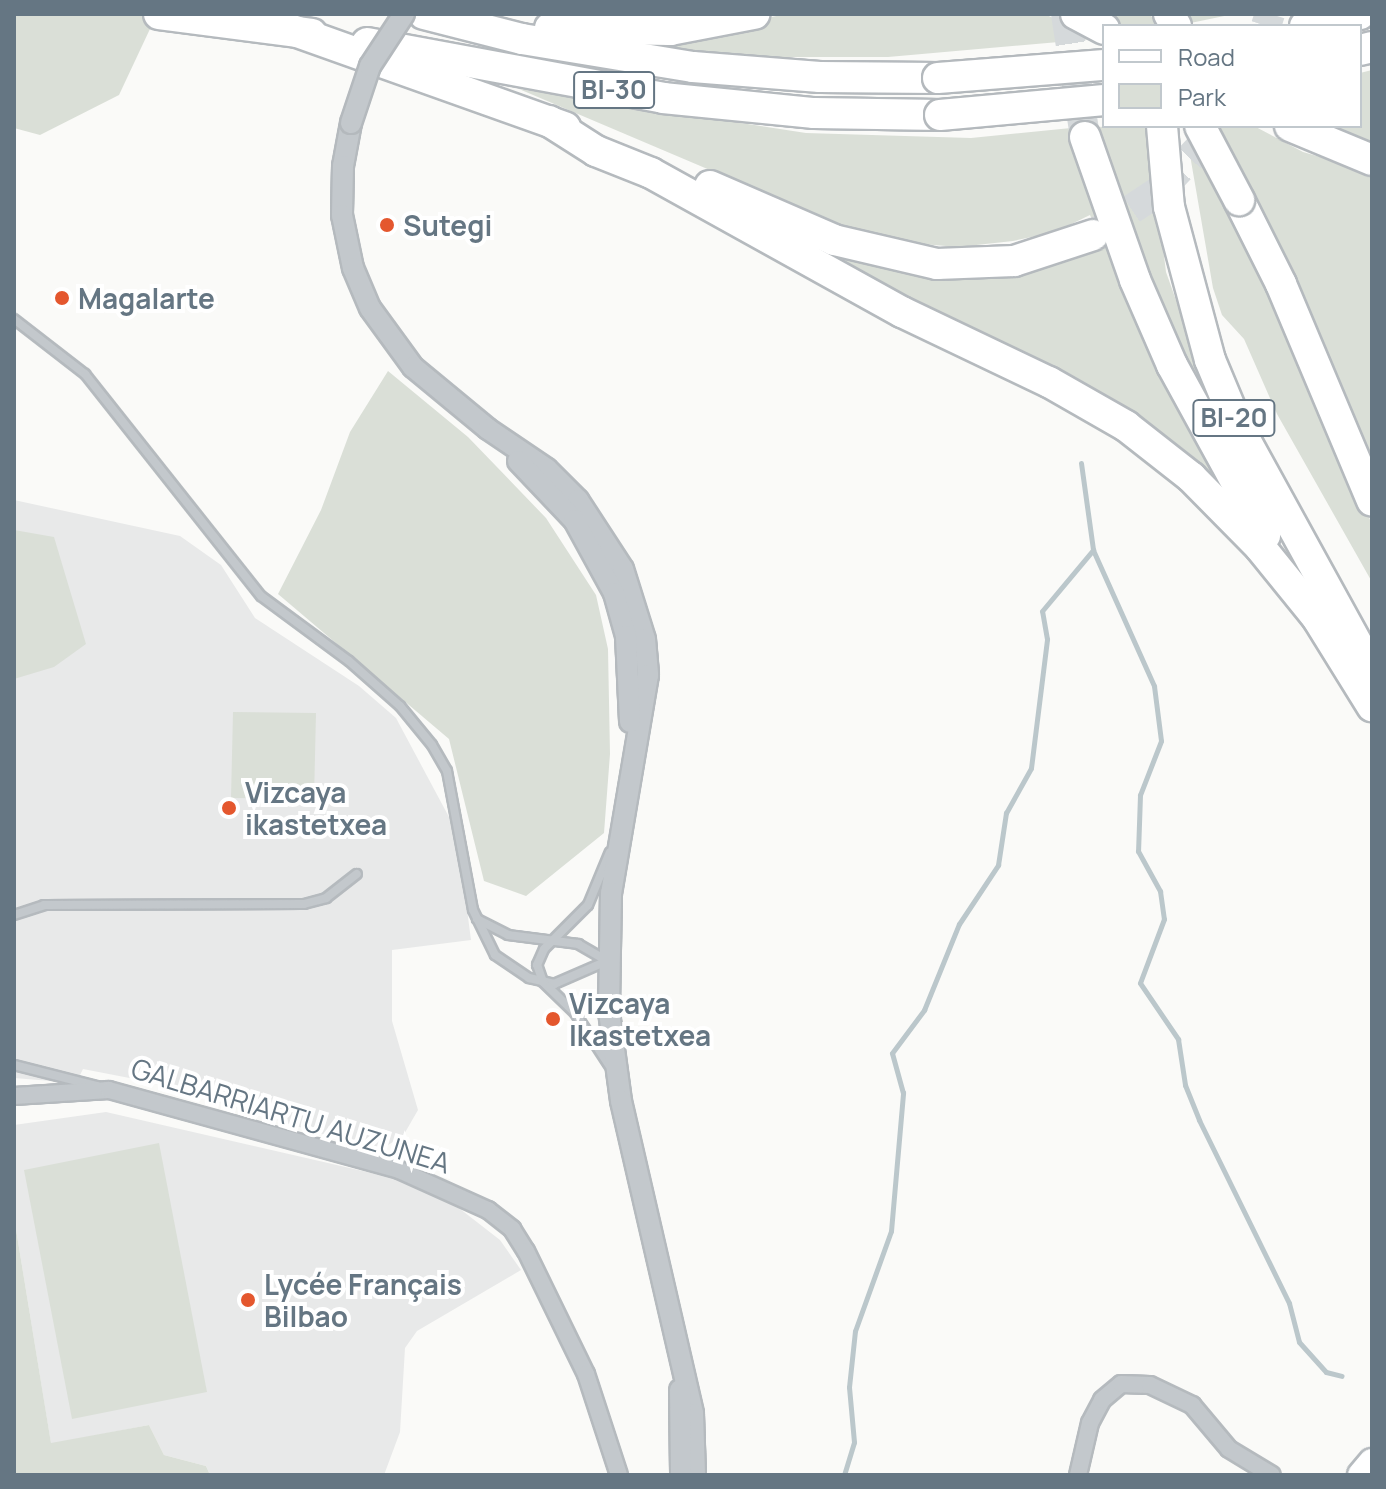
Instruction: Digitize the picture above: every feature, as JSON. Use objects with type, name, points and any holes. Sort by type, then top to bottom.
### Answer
[{"type":"highway","name":"BI-30","points":[[159,14],[292,30],[676,100],[814,113],[940,115],[1102,100]]},
{"type":"highway","name":"BI-30","points":[[424,14],[522,39],[693,67],[795,76],[938,78],[1102,65]]},
{"type":"highway","points":[[471,14],[563,30],[626,31],[670,30],[754,14]]},
{"type":"highway","points":[[1076,14],[1102,28]]},
{"type":"highway","points":[[1314,24],[1360,14]]},
{"type":"highway","points":[[292,30],[549,121],[834,240],[937,264],[1014,261],[1093,235]]},
{"type":"highway","points":[[549,121],[596,151],[651,173],[902,312],[1049,382],[1126,426],[1158,448],[1221,507],[1320,621]]},
{"type":"highway","name":"BI-20","points":[[1162,128],[1169,207],[1210,360],[1252,454],[1372,670]]},
{"type":"highway","name":"BI-20","points":[[1179,128],[1203,278],[1223,339],[1276,458],[1372,628]]},
{"type":"highway","points":[[1201,128],[1281,284],[1372,501]]},
{"type":"highway","points":[[1294,128],[1324,144],[1372,160]]},
{"type":"highway","points":[[1085,137],[1130,267],[1172,365],[1247,507],[1372,706]]},
{"type":"main road","points":[[1361,1475],[1372,1462]]},
{"type":"street","points":[[404,14],[370,66],[351,123],[343,166],[342,215],[364,296],[413,367],[488,429],[574,520],[614,593],[630,674],[630,779],[607,961],[617,1079],[693,1414],[695,1475]]},
{"type":"street","name":"GALBARRIARTU AUZUNEA","points":[[14,1096],[109,1090],[399,1170],[488,1210],[512,1229],[526,1251],[586,1374],[619,1475]]},
{"type":"street","points":[[680,1358],[681,1475]]},
{"type":"street","points":[[1078,1475],[1090,1423],[1102,1400],[1121,1384],[1150,1385],[1192,1405],[1229,1449],[1272,1475]]},
{"type":"lane","points":[[14,319],[85,374],[261,596],[369,679],[432,745],[447,771],[484,940],[502,962],[543,982],[590,1033],[617,1079]]},
{"type":"lane","points":[[543,982],[539,957],[588,905],[622,825]]},
{"type":"lane","points":[[14,915],[44,905],[304,904],[326,898],[357,874]]},
{"type":"lane","points":[[477,918],[508,935],[578,944],[607,961]]},
{"type":"lane","points":[[543,982],[570,981],[607,961]]},
{"type":"lane","points":[[14,1065],[109,1090]]},
{"type":"shaded area","name":"Vizcaya ikastetxea","points":[[14,500],[180,536],[221,565],[255,618],[359,686],[396,718],[457,832],[471,940],[392,950],[392,1021],[418,1110],[403,1136],[383,1148],[353,1143],[145,1081],[83,1069],[76,1083],[14,1078]]},
{"type":"shaded area","name":"Lycée Français Bilbao","points":[[106,1112],[402,1180],[446,1198],[500,1240],[521,1270],[417,1331],[405,1348],[400,1432],[384,1475],[210,1475],[206,1466],[164,1455],[149,1425],[51,1444],[14,1217],[14,1125]]},
{"type":"green space","points":[[14,14],[157,14],[119,95],[40,135],[14,128]]},
{"type":"green space","points":[[786,14],[1045,14],[1093,39],[888,57],[747,57],[642,44]]},
{"type":"green space","points":[[1103,14],[1150,14],[1155,22],[1168,14],[1234,14],[1186,24],[1117,24]]},
{"type":"green space","points":[[1372,70],[1372,149],[1316,128],[1362,128],[1362,72]]},
{"type":"green space","points":[[519,89],[806,133],[971,138],[1071,128],[1164,375],[1224,491],[779,243],[989,276],[1104,248],[1090,215],[1055,232],[1013,241],[958,247],[910,243],[849,229]]},
{"type":"green space","points":[[1091,127],[1148,128],[1166,272],[1203,376],[1304,579],[1164,331]]},
{"type":"green space","points":[[1216,128],[1258,128],[1303,152],[1372,172],[1372,462],[1241,167]]},
{"type":"green space","points":[[1186,132],[1216,180],[1343,451],[1372,525],[1372,582],[1277,414],[1244,339],[1222,315],[1213,288]]},
{"type":"green space","points":[[388,371],[468,437],[546,518],[596,595],[608,649],[610,754],[604,833],[526,896],[484,881],[449,739],[278,594],[321,510],[350,432]]},
{"type":"green space","points":[[14,530],[54,537],[86,644],[54,667],[14,679]]},
{"type":"green space","points":[[233,712],[316,713],[314,799],[231,798]]},
{"type":"green space","points":[[159,1143],[207,1392],[72,1419],[24,1170]]},
{"type":"green space","points":[[14,1217],[51,1443],[149,1425],[164,1455],[206,1466],[210,1475],[14,1475]]},
{"type":"waterway","points":[[1081,463],[1093,550],[1154,686],[1161,741],[1140,795],[1138,851],[1160,891],[1164,919],[1140,983],[1178,1039],[1185,1085],[1199,1120],[1289,1303],[1299,1342],[1326,1372],[1342,1376]]},
{"type":"waterway","points":[[844,1475],[854,1442],[849,1387],[855,1331],[891,1231],[903,1093],[892,1053],[924,1010],[959,924],[998,865],[1006,813],[1031,768],[1047,639],[1042,611],[1093,550]]},
{"type":"tunnel","points":[[1066,14],[1085,137]]},
{"type":"tunnel","points":[[1267,24],[1270,14]]},
{"type":"tunnel","points":[[1094,234],[1159,191],[1218,128]]},
{"type":"place","name":"Sutegi","points":[[387,225]]},
{"type":"place","name":"Magalarte","points":[[62,298]]},
{"type":"place","name":"Vizcaya ikastetxea","points":[[229,808]]},
{"type":"place","name":"Vizcaya Ikastetxea","points":[[553,1019]]},
{"type":"place","name":"Lycée Français Bilbao","points":[[248,1300]]}]
